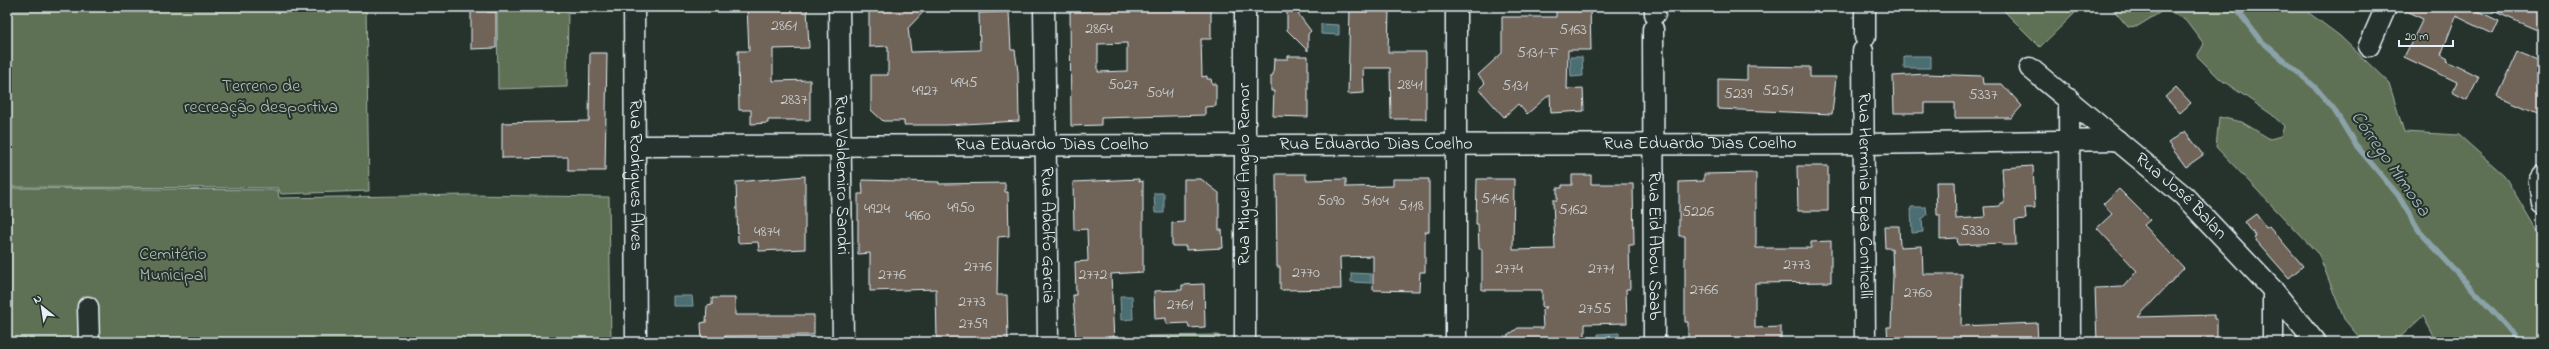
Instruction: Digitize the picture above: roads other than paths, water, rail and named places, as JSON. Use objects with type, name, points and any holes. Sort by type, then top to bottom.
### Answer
[{"type":"street","name":"Rua Rodrigues Alves","points":[[634,7],[636,342]]},
{"type":"street","name":"Rua Valdemiro Sandri","points":[[839,7],[843,342]]},
{"type":"street","name":"Rua Adolfo Garcia","points":[[1044,7],[1048,342]]},
{"type":"street","name":"Rua Miguel Angelo Remor","points":[[1245,7],[1245,342]]},
{"type":"street","name":"Rua Herminia Egea Conticelli","points":[[1865,7],[1865,342]]},
{"type":"street","points":[[2369,46],[2386,7]]},
{"type":"street","points":[[1456,12],[1456,342]]},
{"type":"street","name":"Rua Eid Abou Saab","points":[[1654,17],[1654,342]]},
{"type":"street","name":"Rua José Balan","points":[[2030,68],[2184,196],[2273,290],[2315,342]]},
{"type":"street","points":[[2068,99],[2070,342]]},
{"type":"street","name":"Rua Eduardo Dias Coelho","points":[[635,146],[1864,144],[2069,142],[2117,140]]},
{"type":"street","points":[[2542,176],[2540,181],[2542,204]]},
{"type":"street","points":[[2273,290],[2273,342]]},
{"type":"street","points":[[88,307],[88,342]]},
{"type":"water","points":[[1321,24],[1339,25],[1339,35],[1321,34]]},
{"type":"water","points":[[1904,56],[1931,56],[1931,68],[1904,68]]},
{"type":"water","points":[[1570,57],[1582,57],[1583,76],[1571,77]]},
{"type":"water","points":[[1154,193],[1164,193],[1164,213],[1155,213]]},
{"type":"water","points":[[1911,207],[1926,207],[1927,215],[1922,219],[1923,232],[1912,233]]},
{"type":"water","points":[[1351,273],[1371,274],[1371,283],[1351,282]]},
{"type":"water","points":[[673,296],[692,296],[693,306],[673,306]]},
{"type":"water","points":[[1120,296],[1132,296],[1133,319],[1121,320]]},
{"type":"water","points":[[1619,333],[1619,342],[1598,342],[1598,334]]},
{"type":"waterway","name":"Córrego Mimosa","points":[[2235,7],[2259,39],[2315,87],[2333,108],[2355,144],[2398,195],[2420,232],[2508,328],[2517,342]]},
{"type":"park label","name":"Terreno de recreação desportiva","points":[[261,97]]},
{"type":"park label","name":"Cemitério Municipal","points":[[173,265]]}]
